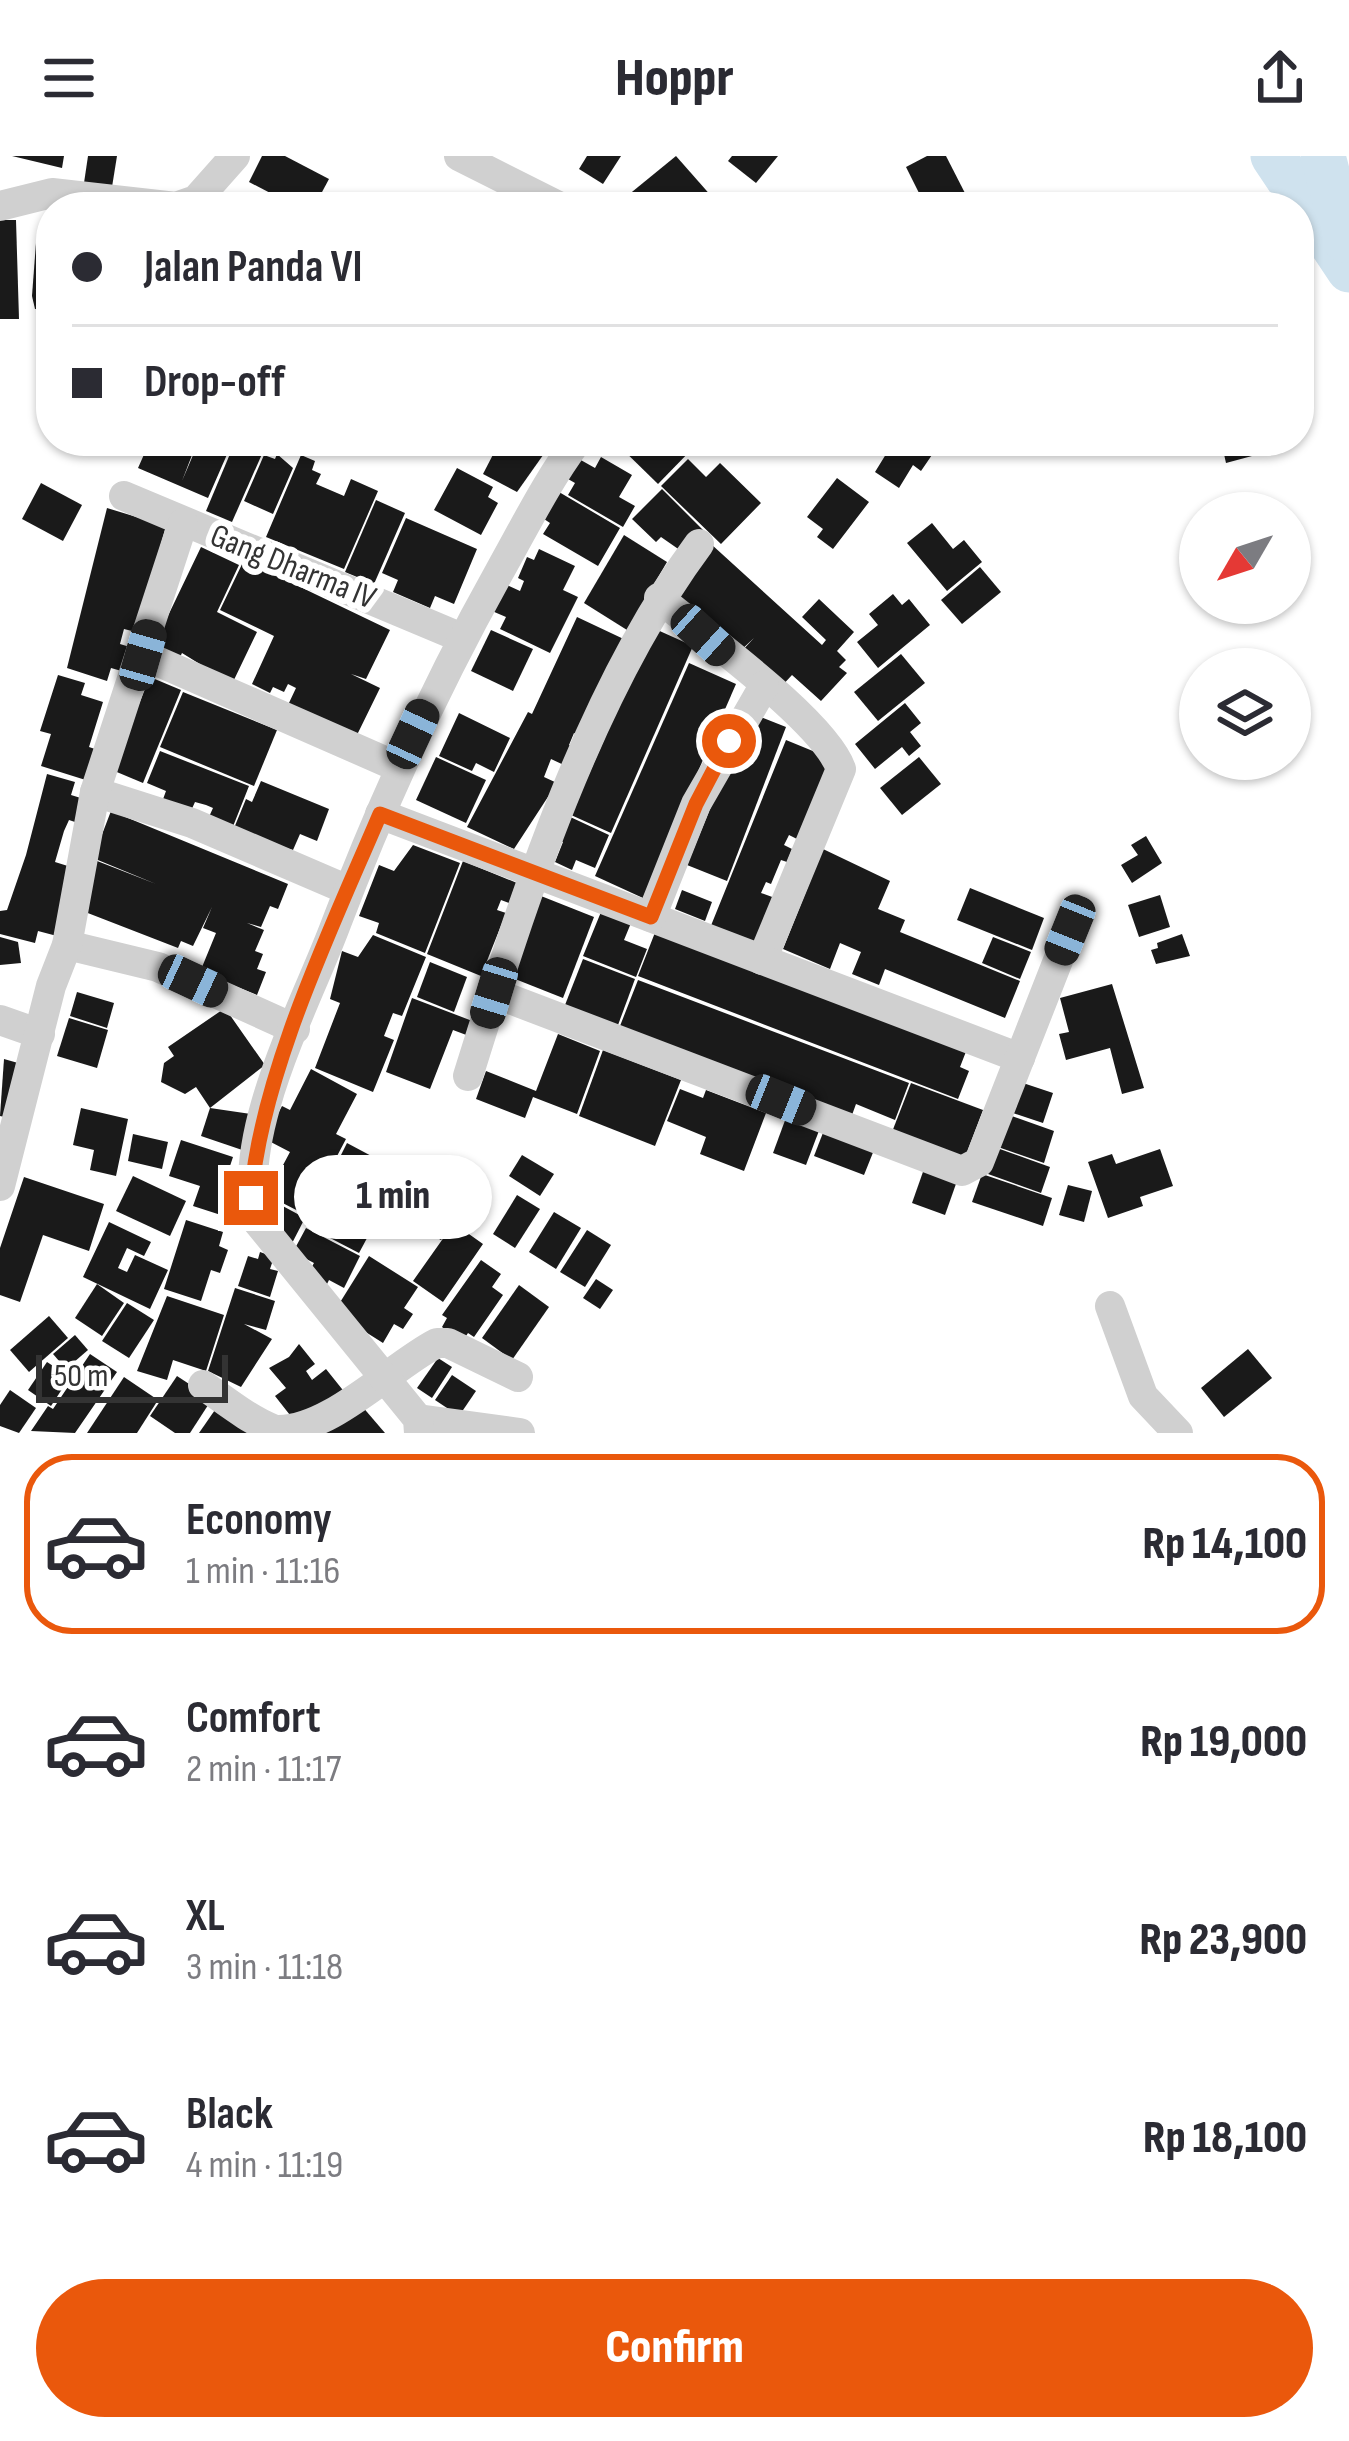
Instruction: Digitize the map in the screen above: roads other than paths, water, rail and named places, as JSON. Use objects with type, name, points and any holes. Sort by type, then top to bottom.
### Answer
[{"type":"street","points":[[203,192],[235,156]]},
{"type":"street","points":[[459,156],[530,192]]},
{"type":"street","points":[[0,206],[36,197]]},
{"type":"street","points":[[520,1433],[418,1426],[256,1221],[251,1198],[254,1161],[295,1029],[398,767],[462,638],[568,456]]},
{"type":"street","name":"Gang Dharma IV","points":[[124,496],[462,638]]},
{"type":"street","points":[[0,1186],[68,945],[95,793],[183,523]]},
{"type":"street","points":[[468,1076],[562,800],[659,598],[699,544]]},
{"type":"street","points":[[659,598],[825,741],[841,769],[763,960]]},
{"type":"street","points":[[143,655],[398,767]]},
{"type":"street","points":[[651,917],[696,804],[764,686]]},
{"type":"street","points":[[95,793],[192,824],[348,890]]},
{"type":"street","points":[[380,814],[1020,1058]]},
{"type":"street","points":[[494,993],[962,1171],[979,1162],[1070,930]]},
{"type":"street","points":[[68,945],[158,967],[295,1029]]},
{"type":"street","points":[[0,1020],[40,1034]]},
{"type":"street","points":[[1110,1306],[1143,1396],[1178,1433]]},
{"type":"street","points":[[203,1385],[281,1432],[316,1428],[437,1343],[448,1343],[518,1377]]},
{"type":"waterway","points":[[1273,156],[1297,192]]},
{"type":"waterway","points":[[1323,156],[1345,240]]},
{"type":"waterway","points":[[1314,218],[1349,270]]}]
